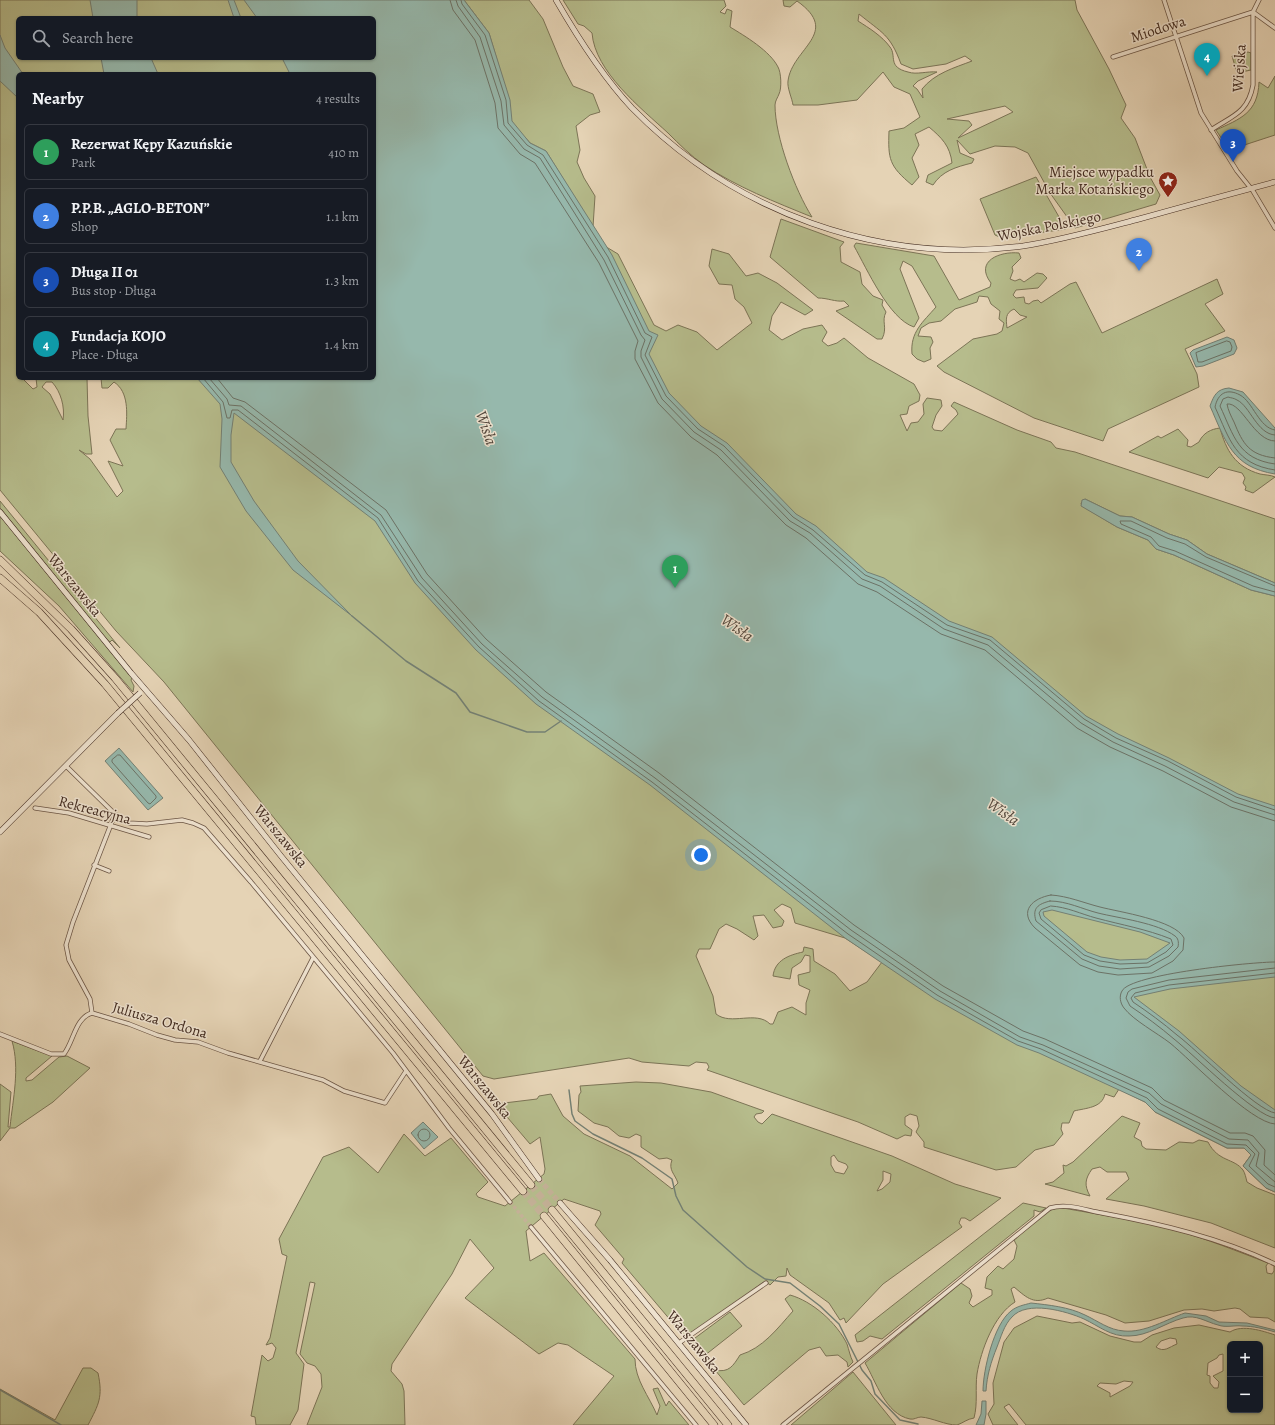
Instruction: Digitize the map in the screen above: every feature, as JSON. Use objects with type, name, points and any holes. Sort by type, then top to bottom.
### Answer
[{"type":"highway","points":[[0,560],[71,629],[115,678],[531,1185]]},
{"type":"highway","points":[[0,578],[39,612],[105,684],[524,1191]]},
{"type":"highway","points":[[552,1210],[728,1425]]},
{"type":"highway","points":[[544,1216],[714,1425]]},
{"type":"main road","name":"Wojska Polskiego","points":[[556,0],[587,52],[610,82],[632,107],[675,147],[715,176],[760,202],[802,220],[843,234],[879,242],[921,248],[1000,248],[1042,242],[1088,232],[1275,182]]},
{"type":"main road","name":"Warszawska","points":[[0,512],[145,689],[193,745],[281,856],[483,1102],[539,1178]]},
{"type":"main road","points":[[0,832],[118,713],[145,689]]},
{"type":"main road","name":"Warszawska","points":[[560,1203],[610,1260],[746,1425]]},
{"type":"street","points":[[1164,0],[1201,112],[1211,130],[1275,228]]},
{"type":"street","points":[[1259,0],[1253,12],[1275,28]]},
{"type":"street","name":"Miodowa","points":[[1113,57],[1253,12]]},
{"type":"street","name":"Wiejska","points":[[1211,130],[1237,115],[1251,96],[1253,85],[1253,12]]},
{"type":"street","points":[[66,766],[115,814],[129,823],[136,824],[182,820],[204,828],[251,882],[393,1053],[449,1128],[510,1202]]},
{"type":"street","name":"Rekreacyjna","points":[[35,808],[69,813],[149,837]]},
{"type":"street","name":"Juliusza Ordona","points":[[115,814],[94,865],[66,945],[69,960],[90,999],[92,1013],[175,1040],[198,1042],[323,1080],[344,1091],[385,1102],[406,1071]]},
{"type":"street","points":[[94,865],[109,871]]},
{"type":"street","points":[[260,1061],[313,958]]},
{"type":"street","points":[[0,1034],[51,1054],[64,1054],[69,1048],[80,1022],[87,1014],[92,1013]]},
{"type":"street","points":[[783,1425],[1050,1208],[1066,1206],[1152,1222],[1221,1243],[1275,1264]]},
{"type":"street","points":[[530,1227],[696,1425]]},
{"type":"street","points":[[679,1343],[766,1283]]},
{"type":"green space","points":[[0,0],[452,0],[503,80],[489,33],[464,0],[529,0],[543,19],[563,67],[573,86],[593,94],[600,112],[590,115],[576,126],[580,150],[577,162],[584,178],[595,196],[593,227],[546,151],[530,143],[525,137],[578,230],[618,254],[654,325],[666,331],[678,325],[697,332],[717,350],[752,323],[744,307],[735,299],[732,285],[719,284],[709,266],[712,249],[729,254],[746,276],[758,273],[777,283],[813,310],[805,315],[781,302],[772,316],[769,330],[782,340],[803,329],[822,325],[827,332],[822,341],[828,346],[837,343],[844,338],[868,358],[914,384],[920,395],[919,401],[909,406],[907,414],[900,415],[907,431],[911,423],[918,422],[924,414],[923,404],[927,398],[941,400],[942,406],[936,415],[932,427],[934,430],[942,431],[958,414],[951,406],[954,402],[1017,430],[1051,442],[1056,448],[1075,452],[1275,519],[1275,583],[1207,554],[1187,540],[1169,534],[1132,517],[1120,516],[1085,499],[1081,503],[1082,506],[1117,527],[1148,540],[1156,549],[1174,555],[1251,590],[1275,596],[1275,1192],[1266,1188],[1243,1166],[1251,1155],[1244,1148],[1227,1148],[1155,1112],[1145,1102],[1119,1089],[1114,1097],[1105,1094],[1101,1102],[1097,1105],[1074,1111],[1069,1123],[1062,1123],[1061,1129],[1063,1134],[1054,1145],[1035,1150],[1016,1167],[996,1170],[924,1147],[924,1142],[916,1132],[919,1126],[917,1116],[910,1114],[905,1117],[905,1125],[912,1130],[911,1136],[905,1135],[897,1139],[858,1122],[707,1070],[709,1067],[707,1063],[696,1062],[689,1066],[642,1062],[629,1058],[494,1079],[483,1076],[164,682],[116,631],[0,490]],"holes":[[[46,382],[52,382],[58,390],[62,400],[63,420],[50,394],[42,387]],[[782,904],[791,908],[795,923],[845,938],[882,962],[867,982],[850,991],[835,974],[814,961],[813,949],[804,947],[803,952],[788,957],[780,962],[774,970],[773,976],[790,979],[792,968],[801,962],[805,955],[810,956],[810,972],[798,975],[799,985],[810,990],[806,1003],[806,1015],[792,1007],[778,1012],[773,1024],[770,1024],[758,1018],[729,1019],[716,1014],[713,996],[696,956],[699,949],[710,949],[719,929],[726,924],[754,940],[758,936],[753,916],[764,915],[773,928],[782,926],[784,921],[774,910]]]},
{"type":"green space","points":[[563,0],[724,0],[726,6],[720,12],[725,14],[727,9],[732,11],[730,27],[750,39],[769,55],[779,69],[781,88],[775,105],[778,132],[787,163],[799,193],[812,217],[756,194],[717,173],[690,154],[633,101],[610,75],[601,62],[595,47],[592,33],[584,26],[578,24]]},
{"type":"green space","points":[[783,0],[1075,0],[1077,10],[1109,69],[1126,105],[1121,118],[1135,138],[1150,177],[1160,195],[1156,204],[1075,228],[1050,193],[1028,153],[1015,147],[995,146],[970,154],[957,140],[960,153],[974,159],[972,163],[955,168],[945,173],[933,185],[926,182],[928,175],[952,163],[945,143],[929,127],[915,134],[919,145],[912,158],[919,177],[912,185],[894,167],[889,149],[889,131],[904,128],[920,117],[910,94],[894,87],[883,72],[857,100],[818,105],[793,105],[788,87],[791,69],[811,41],[815,32],[815,22],[810,12],[797,1],[790,7],[784,6]],"holes":[[[859,14],[889,40],[901,64],[913,69],[946,64],[965,56],[972,61],[945,72],[927,83],[922,89],[923,98],[913,86],[918,81],[937,72],[911,73],[901,70],[895,64],[890,47],[871,29],[858,21]],[[1005,106],[1013,112],[958,138],[972,125],[969,121],[947,119]]]},
{"type":"green space","points":[[1248,52],[1251,53],[1251,70],[1237,73],[1232,56]]},
{"type":"green space","points":[[1275,76],[1275,135],[1229,150],[1216,130],[1246,114],[1255,101],[1258,93],[1259,82],[1268,88]]},
{"type":"green space","points":[[1036,177],[1066,229],[1002,238],[995,235],[980,199]]},
{"type":"green space","points":[[781,219],[844,242],[840,247],[841,262],[860,272],[862,284],[873,296],[883,300],[882,305],[886,312],[884,319],[884,335],[882,339],[877,339],[836,311],[849,306],[844,301],[818,298],[770,257]]},
{"type":"green space","points":[[856,243],[934,256],[959,300],[990,287],[991,283],[986,269],[987,263],[992,259],[1004,254],[1019,253],[1021,258],[1012,267],[1013,271],[1010,279],[1015,281],[1020,279],[1024,282],[1037,273],[1043,274],[1047,278],[1038,288],[1016,290],[1013,295],[1016,298],[1024,297],[1025,303],[1029,304],[1038,300],[1041,303],[1070,284],[1076,282],[1102,333],[1217,279],[1223,294],[1205,304],[1225,331],[1185,349],[1197,374],[1199,387],[1108,429],[1103,441],[1034,418],[944,372],[937,366],[973,339],[997,334],[1002,331],[1004,323],[999,319],[1000,311],[991,304],[988,297],[979,296],[977,302],[955,309],[941,321],[929,323],[921,328],[918,336],[931,337],[933,342],[930,348],[931,359],[924,362],[917,359],[912,354],[915,333],[936,307],[912,266],[903,261],[900,269],[919,318],[914,327],[905,322],[887,304],[854,246]],"holes":[[[1014,309],[1020,315],[1027,317],[1007,328],[1006,319],[1009,312]]]},
{"type":"green space","points":[[1220,428],[1225,443],[1233,457],[1238,462],[1251,471],[1275,477],[1253,493],[1245,490],[1246,487],[1243,483],[1245,478],[1242,473],[1219,467],[1208,478],[1129,452],[1158,436],[1161,438],[1178,429],[1188,440],[1187,446],[1191,447],[1199,442],[1208,432],[1213,429]]},
{"type":"green space","points":[[0,501],[120,648],[112,640],[110,642],[107,640],[0,508]]},
{"type":"green space","points":[[0,516],[132,678],[131,680],[134,686],[133,692],[59,606],[0,551]]},
{"type":"green space","points":[[12,1041],[52,1056],[26,1078],[26,1081],[32,1080],[59,1057],[67,1056],[90,1068],[53,1102],[15,1128],[10,1128],[0,1141],[0,1084],[11,1092],[8,1127],[10,1127],[14,1095],[16,1073]]},
{"type":"green space","points":[[636,1082],[661,1083],[711,1092],[764,1111],[756,1114],[754,1117],[762,1124],[772,1114],[892,1156],[955,1184],[1001,1198],[970,1221],[965,1218],[961,1218],[959,1223],[962,1227],[883,1284],[846,1323],[844,1318],[840,1320],[829,1303],[790,1275],[787,1268],[786,1276],[778,1277],[770,1285],[765,1281],[711,1321],[690,1333],[683,1335],[622,1263],[624,1259],[595,1225],[601,1214],[600,1211],[564,1199],[526,1231],[530,1261],[544,1253],[635,1359],[637,1374],[657,1415],[660,1406],[653,1389],[658,1388],[666,1406],[669,1401],[689,1425],[573,1425],[614,1376],[568,1345],[558,1343],[539,1354],[465,1298],[494,1268],[470,1239],[452,1274],[392,1364],[391,1371],[402,1384],[404,1391],[405,1425],[307,1425],[322,1387],[321,1374],[315,1366],[307,1363],[300,1354],[315,1283],[310,1282],[296,1353],[304,1364],[298,1410],[290,1425],[256,1425],[255,1417],[251,1416],[262,1355],[268,1361],[273,1358],[276,1348],[272,1343],[266,1345],[270,1338],[287,1256],[282,1254],[279,1239],[323,1157],[349,1147],[378,1173],[404,1134],[425,1156],[451,1138],[488,1182],[476,1194],[478,1197],[505,1206],[544,1174],[545,1169],[540,1137],[530,1144],[496,1104],[537,1099],[539,1096],[551,1094],[563,1116],[584,1134],[630,1156],[672,1189],[678,1183],[671,1169],[672,1160],[667,1158],[659,1159],[641,1147],[641,1136],[636,1134],[629,1138],[619,1136],[608,1127],[594,1123],[578,1111],[579,1095],[581,1092],[580,1086]],"holes":[[[834,1155],[838,1161],[846,1164],[848,1167],[844,1174],[835,1172],[831,1165],[831,1157]],[[883,1171],[891,1174],[890,1182],[882,1189],[877,1191],[883,1180]]]},
{"type":"green space","points":[[1122,1116],[1140,1123],[1134,1137],[1141,1141],[1142,1146],[1146,1149],[1166,1150],[1179,1142],[1193,1143],[1199,1140],[1208,1142],[1216,1153],[1235,1163],[1244,1171],[1247,1182],[1257,1188],[1275,1195],[1275,1248],[1211,1223],[1144,1206],[1106,1199],[1129,1179],[1126,1172],[1107,1172],[1100,1167],[1092,1169],[1086,1182],[1090,1196],[1045,1184],[1053,1182],[1064,1173],[1063,1165],[1066,1166],[1073,1162]]},
{"type":"green space","points":[[1023,1203],[1046,1208],[1040,1212],[1034,1210],[1034,1216],[882,1339],[870,1336],[863,1341],[857,1342],[855,1335]]},
{"type":"green space","points":[[1057,1208],[1147,1223],[1175,1230],[1210,1241],[1268,1263],[1266,1266],[1267,1273],[1272,1274],[1275,1266],[1275,1322],[1268,1318],[1250,1317],[1240,1309],[1235,1308],[1214,1311],[1202,1309],[1184,1310],[1149,1321],[1125,1323],[1106,1315],[1048,1298],[1043,1300],[1034,1300],[1014,1287],[1011,1289],[1015,1302],[1001,1315],[985,1344],[977,1374],[976,1407],[974,1418],[957,1425],[952,1425],[921,1417],[910,1419],[901,1416],[894,1411],[882,1396],[865,1363],[961,1283],[970,1289],[972,1296],[969,1303],[973,1307],[992,1295],[992,1290],[985,1288],[987,1277],[998,1266],[1003,1269],[1014,1259],[1017,1246],[1014,1240],[1048,1211]]},
{"type":"green space","points":[[790,1295],[807,1302],[823,1314],[837,1328],[847,1344],[853,1362],[848,1367],[847,1362],[838,1355],[826,1356],[820,1347],[809,1350],[744,1405],[715,1370],[720,1371],[730,1368],[740,1355],[756,1348],[775,1331],[793,1311],[785,1299]]},
{"type":"green space","points":[[730,1312],[742,1326],[704,1356],[691,1341]]},
{"type":"green space","points":[[1037,1316],[1072,1323],[1080,1322],[1110,1336],[1134,1342],[1141,1342],[1152,1335],[1174,1328],[1199,1325],[1230,1332],[1246,1328],[1275,1335],[1275,1425],[1026,1425],[1009,1404],[1004,1407],[1018,1425],[993,1425],[988,1414],[994,1404],[993,1383],[1004,1342],[1014,1328]],"holes":[[[1170,1338],[1176,1339],[1177,1344],[1166,1349],[1159,1349],[1156,1347],[1161,1341]],[[1223,1354],[1223,1371],[1213,1376],[1219,1382],[1218,1388],[1214,1388],[1210,1383],[1210,1376],[1207,1375],[1208,1363],[1217,1358],[1219,1355]],[[1124,1381],[1133,1382],[1130,1386],[1110,1397],[1110,1393],[1097,1386],[1100,1383],[1116,1384]]]},
{"type":"green space","points":[[83,1368],[91,1368],[98,1373],[100,1388],[99,1400],[88,1425],[0,1425],[0,1389],[55,1420]]},
{"type":"green space","points":[[853,1372],[896,1425],[791,1425]]},
{"type":"water","points":[[90,0],[137,0],[137,16],[93,16]]},
{"type":"water","points":[[228,0],[234,0],[240,16],[233,16]]},
{"type":"water","name":"Wisła","points":[[244,0],[464,0],[489,33],[510,100],[512,121],[530,143],[546,151],[612,255],[649,331],[658,335],[649,354],[669,393],[701,426],[727,443],[796,514],[816,526],[867,572],[884,578],[949,621],[992,637],[1086,716],[1118,734],[1169,758],[1238,794],[1275,806],[1275,977],[1170,989],[1134,997],[1179,1031],[1241,1086],[1275,1110],[1275,1192],[1266,1188],[1243,1166],[1251,1155],[1244,1148],[1227,1148],[1155,1112],[1145,1102],[1039,1053],[1017,1045],[935,999],[845,938],[650,785],[536,704],[476,650],[415,583],[375,521],[234,413],[231,435],[231,462],[254,501],[298,561],[352,616],[293,570],[246,511],[220,467],[222,419],[220,404],[199,380],[376,380],[376,72],[289,72],[283,60],[376,60],[376,16],[256,16]],"holes":[[[1052,910],[1140,932],[1170,943],[1147,959],[1120,960],[1101,957],[1087,952],[1044,916],[1043,912]]]},
{"type":"water","points":[[0,35],[5,48],[22,72],[16,72],[16,96],[0,81]]},
{"type":"water","points":[[101,60],[152,60],[157,72],[104,72]]},
{"type":"water","points":[[1227,337],[1234,340],[1237,348],[1234,354],[1203,366],[1196,367],[1190,353],[1193,350]]},
{"type":"water","points":[[1229,388],[1243,392],[1275,428],[1275,474],[1261,471],[1240,459],[1232,451],[1226,441],[1210,406],[1216,393]]},
{"type":"water","points":[[1085,499],[1120,516],[1132,517],[1169,534],[1187,540],[1207,554],[1275,583],[1275,596],[1251,590],[1174,555],[1156,549],[1148,540],[1117,527],[1081,506],[1082,500]]},
{"type":"water","points":[[119,748],[163,798],[148,810],[105,761]]},
{"type":"water","points":[[423,1122],[438,1137],[424,1149],[411,1133]]},
{"type":"water","points":[[1031,1303],[1072,1310],[1108,1327],[1124,1331],[1148,1328],[1185,1313],[1206,1316],[1219,1322],[1247,1323],[1275,1330],[1275,1332],[1250,1327],[1221,1326],[1197,1318],[1188,1317],[1176,1320],[1150,1332],[1123,1336],[1116,1335],[1084,1319],[1057,1310],[1037,1308],[1027,1309],[1012,1317],[1005,1327],[991,1363],[986,1391],[983,1391],[987,1360],[999,1326],[1013,1309]]},
{"type":"water","points":[[982,1401],[986,1401],[984,1425],[976,1425],[981,1414]]},
{"type":"waterway","points":[[352,616],[406,661],[456,693],[470,712],[527,732],[545,732],[561,721]]},
{"type":"waterway","points":[[569,1090],[572,1114],[575,1121],[593,1134],[642,1158],[672,1179],[676,1196],[683,1210],[747,1267],[765,1279],[790,1283],[820,1306],[839,1324],[862,1370],[871,1381],[875,1394],[900,1420],[918,1424]]},
{"type":"waterway","points":[[0,1390],[61,1425]]},
{"type":"tunnel","points":[[539,1179],[560,1203]]},
{"type":"tunnel","points":[[531,1185],[552,1210]]},
{"type":"tunnel","points":[[523,1191],[544,1216]]},
{"type":"tunnel","points":[[510,1202],[531,1227]]},
{"type":"place","name":"Fundacja KOJO","points":[[1207,76]]},
{"type":"place","name":"Długa II 01","points":[[1233,162]]},
{"type":"place","name":"Miejsce wypadku Marka Kotańskiego","points":[[1168,198]]},
{"type":"place","name":"P.P.B. „AGLO-BETON”","points":[[1139,271]]},
{"type":"place","name":"Rezerwat Kępy Kazuńskie","points":[[675,588]]}]
